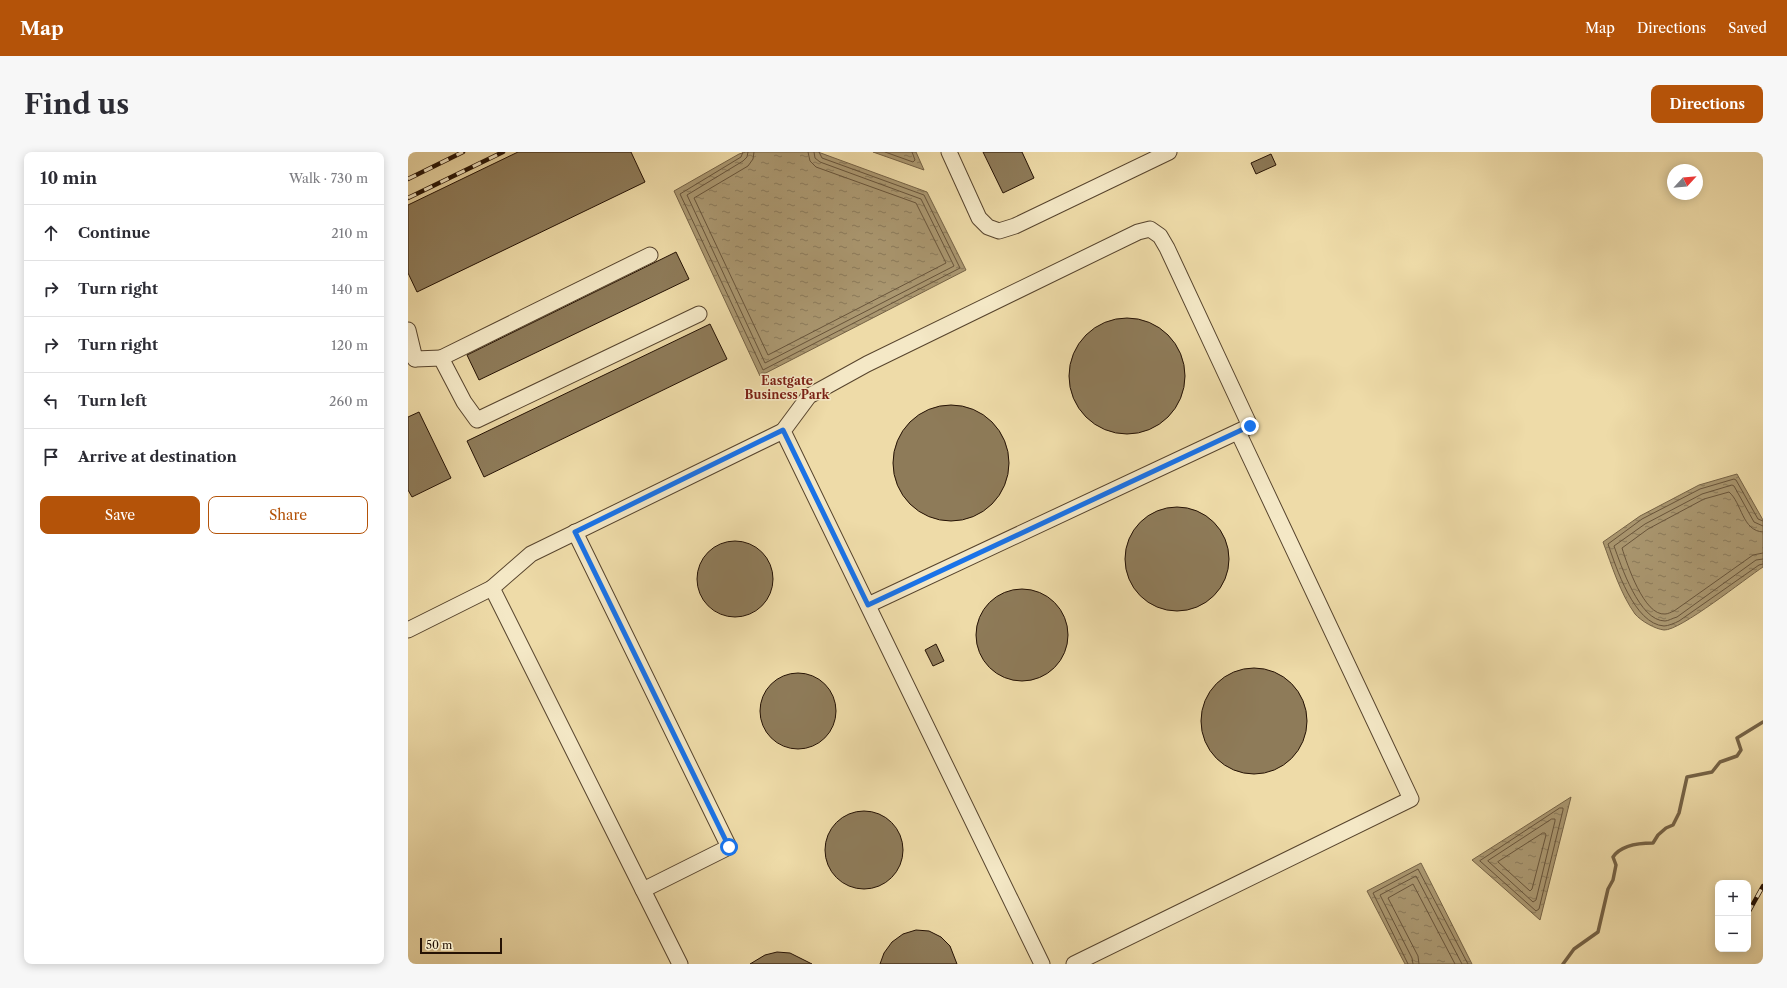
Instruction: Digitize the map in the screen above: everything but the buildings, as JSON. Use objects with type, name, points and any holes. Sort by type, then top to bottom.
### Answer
[{"type":"street","points":[[948,152],[979,218],[988,227],[999,231],[1015,226],[1169,152]]},
{"type":"street","points":[[408,630],[492,588],[531,554],[783,430],[809,396],[867,364],[1138,232],[1150,229],[1160,236],[1168,248],[1250,426],[868,605]]},
{"type":"street","points":[[408,330],[412,363],[441,358],[650,255]]},
{"type":"street","points":[[441,358],[464,402],[477,420],[699,314]]},
{"type":"street","points":[[783,430],[1042,964]]},
{"type":"street","points":[[1074,964],[1411,799],[1238,432]]},
{"type":"street","points":[[575,532],[729,847],[643,890]]},
{"type":"street","points":[[492,588],[680,964]]},
{"type":"water","points":[[746,152],[818,152],[927,192],[966,270],[760,376],[674,191],[739,154]]},
{"type":"water","points":[[873,152],[916,152],[924,170]]},
{"type":"water","points":[[1737,474],[1763,520],[1763,567],[1713,603],[1672,628],[1664,630],[1644,622],[1635,614],[1625,597],[1603,542],[1640,516],[1699,485]]},
{"type":"water","points":[[1571,797],[1540,920],[1472,860]]},
{"type":"water","points":[[1421,863],[1472,964],[1405,964],[1367,891]]},
{"type":"waterway","points":[[1563,964],[1574,949],[1598,932],[1608,889],[1613,880],[1616,865],[1613,857],[1616,853],[1625,847],[1636,844],[1653,843],[1658,835],[1666,828],[1673,825],[1679,813],[1687,777],[1712,772],[1720,762],[1737,756],[1741,750],[1737,738],[1763,722]]},
{"type":"railway","points":[[408,179],[463,152]]},
{"type":"railway","points":[[408,198],[503,152]]},
{"type":"railway","points":[[1751,908],[1763,886]]},
{"type":"district","name":"Eastgate Business Park","points":[[787,388]]},
{"type":"route","points":[[729,847],[575,532],[783,430],[868,605],[1250,426]]}]
